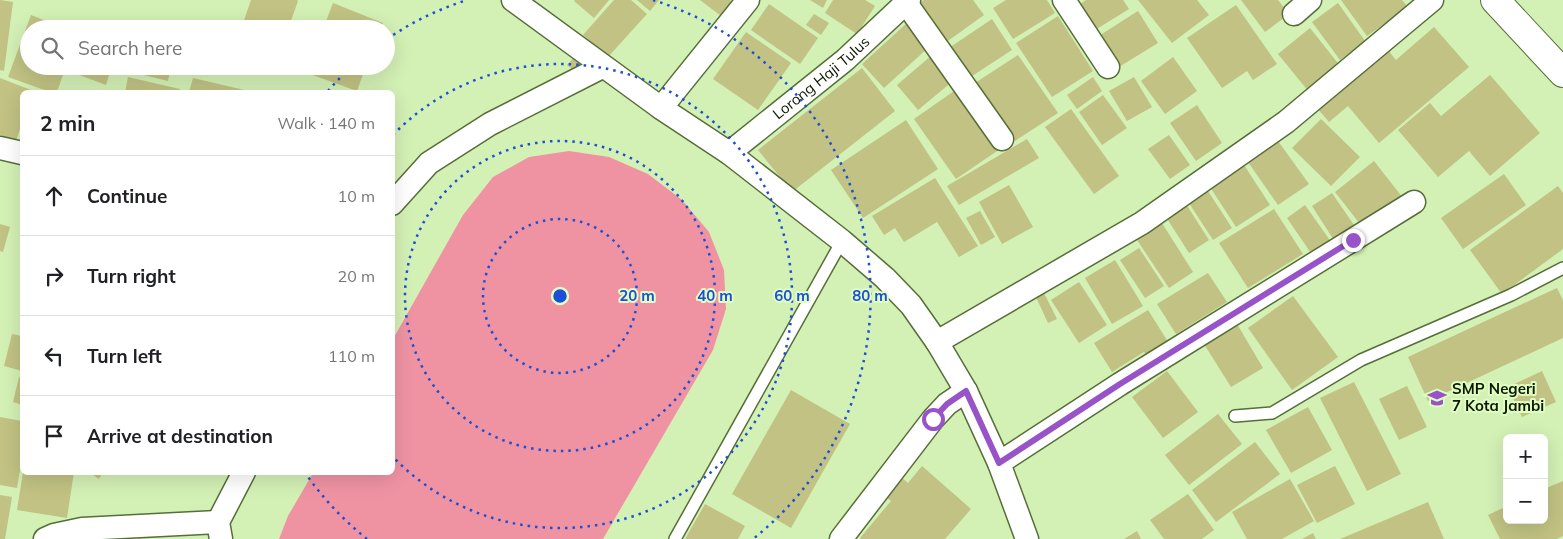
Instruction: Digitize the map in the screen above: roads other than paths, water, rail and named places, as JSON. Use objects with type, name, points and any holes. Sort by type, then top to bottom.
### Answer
[{"type":"street","points":[[513,0],[602,67],[729,153],[842,242],[885,278],[912,305],[966,391],[999,463],[1027,539]]},
{"type":"street","points":[[660,108],[748,0]]},
{"type":"street","points":[[1064,0],[1108,67]]},
{"type":"street","points":[[937,342],[1142,223],[1286,122],[1432,0]]},
{"type":"street","points":[[1495,0],[1563,72]]},
{"type":"street","points":[[908,1],[1002,139]]},
{"type":"street","name":"Lorong Haji Tulus","points":[[729,153],[845,60],[908,1]]},
{"type":"street","points":[[395,201],[429,163],[490,124],[602,67]]},
{"type":"street","points":[[0,148],[20,153]]},
{"type":"street","points":[[999,463],[1120,384],[1414,202]]},
{"type":"street","points":[[842,539],[933,419],[947,404],[966,391]]},
{"type":"street","points":[[45,539],[54,535],[82,529],[220,531],[243,475]]},
{"type":"lane","points":[[675,539],[842,242]]},
{"type":"lane","points":[[1235,416],[1272,413],[1361,360],[1511,295],[1563,268]]},
{"type":"place","name":"SMP Negeri 7 Kota Jambi","points":[[1437,398]]}]
